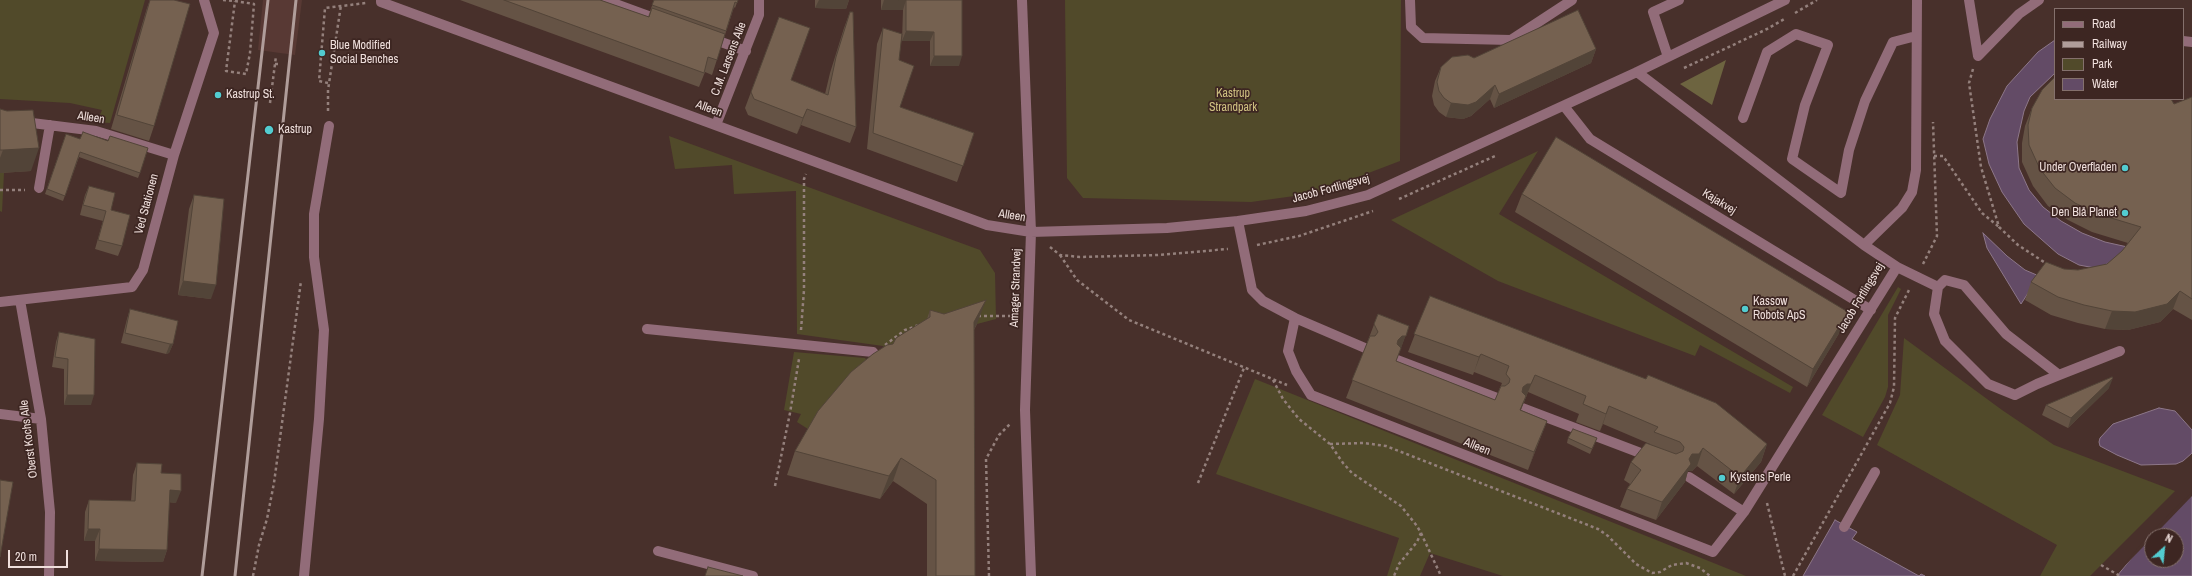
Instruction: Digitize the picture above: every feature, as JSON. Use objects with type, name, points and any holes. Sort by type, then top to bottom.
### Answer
[{"type":"street","name":"Ved Stationen","points":[[0,302],[132,287],[143,270],[174,155],[214,33],[204,0]]},
{"type":"street","points":[[584,0],[600,6],[613,3],[672,24]]},
{"type":"street","name":"C.M. Larsens Alle","points":[[716,125],[759,15],[759,0]]},
{"type":"street","name":"Amager Strandvej","points":[[1022,0],[1030,232],[1025,410],[1031,576]]},
{"type":"street","points":[[1410,0],[1410,27],[1423,38],[1511,40],[1572,0]]},
{"type":"street","points":[[1668,57],[1653,12],[1679,0]]},
{"type":"street","name":"Jacob Fortlingsvej","points":[[1030,232],[1167,228],[1238,221],[1306,211],[1368,195],[1637,72],[1785,0]]},
{"type":"street","points":[[1864,245],[1902,208],[1912,192],[1916,170],[1917,0]]},
{"type":"street","points":[[1969,0],[1978,56]]},
{"type":"street","points":[[1978,56],[2019,14],[2039,0]]},
{"type":"street","name":"Alleen","points":[[381,1],[988,225],[1030,232]]},
{"type":"street","points":[[1743,118],[1767,52],[1796,34],[1828,45],[1805,105],[1792,159],[1841,193],[1849,150],[1863,108],[1893,42],[1916,36]]},
{"type":"street","points":[[702,35],[746,51]]},
{"type":"street","name":"Jacob Fortlingsvej","points":[[1637,72],[1864,245],[1897,267],[1744,512],[1713,552]]},
{"type":"street","name":"Kajakvej","points":[[1564,106],[1590,139],[1870,310]]},
{"type":"street","name":"Alleen","points":[[0,119],[96,131],[174,155]]},
{"type":"street","points":[[40,188],[50,125]]},
{"type":"street","points":[[304,576],[319,419],[324,330],[314,257],[314,214],[329,126]]},
{"type":"street","points":[[1238,221],[1252,290],[1263,301],[1295,318],[1365,348]]},
{"type":"street","points":[[1897,267],[1938,287]]},
{"type":"street","points":[[2059,375],[2006,334],[1964,285],[1945,280],[1938,287],[1934,314],[1945,341],[1988,384],[2015,395],[2059,375],[2120,351]]},
{"type":"street","name":"Oberst Kochs Alle","points":[[20,300],[41,419],[50,512],[49,576]]},
{"type":"street","points":[[1295,318],[1288,351],[1296,371],[1311,395]]},
{"type":"street","points":[[647,329],[873,352],[881,362]]},
{"type":"street","points":[[1397,360],[1497,398]]},
{"type":"street","name":"Alleen","points":[[1311,395],[1713,552]]},
{"type":"street","points":[[1522,408],[1661,461]]},
{"type":"street","points":[[0,414],[41,419]]},
{"type":"street","points":[[1844,527],[1875,472]]},
{"type":"street","points":[[1688,477],[1744,512]]},
{"type":"street","points":[[658,551],[753,576]]},
{"type":"path","points":[[223,0],[235,1],[254,4],[250,53],[246,74],[226,71],[235,1]]},
{"type":"path","points":[[328,83],[318,81],[325,8],[381,1]]},
{"type":"path","points":[[329,126],[328,83],[341,5]]},
{"type":"path","points":[[270,103],[276,56]]},
{"type":"path","points":[[1978,56],[1969,83],[1981,167],[1999,227]]},
{"type":"path","points":[[1934,156],[1943,156],[1982,213],[2018,245],[2049,266]]},
{"type":"path","points":[[775,486],[790,413],[800,344],[804,290],[804,179],[810,160]]},
{"type":"path","points":[[0,190],[32,190],[40,188]]},
{"type":"path","points":[[1060,255],[1077,280],[1129,320],[1311,395]]},
{"type":"path","points":[[253,576],[259,544],[268,519],[274,484],[301,278]]},
{"type":"path","points":[[971,318],[985,315],[1028,317]]},
{"type":"path","points":[[873,352],[914,326],[926,326]]},
{"type":"path","points":[[1198,483],[1244,368]]},
{"type":"path","points":[[1273,380],[1283,399],[1299,419],[1330,444],[1352,473],[1400,506],[1421,533],[1441,576]]},
{"type":"path","points":[[990,576],[986,459],[999,435],[1025,410]]},
{"type":"path","points":[[1330,444],[1364,443],[1386,446],[1598,529],[1608,536],[1636,564],[1652,573],[1660,572],[1672,565],[1686,563],[1700,568],[1710,576]]},
{"type":"path","points":[[1762,483],[1785,576]]},
{"type":"path","points":[[1394,576],[1399,564],[1417,542],[1421,533]]},
{"type":"path","points":[[2101,565],[2120,576]]},
{"type":"shaded area","points":[[263,0],[302,0],[295,55],[258,50]]},
{"type":"shaded area","points":[[1726,60],[1712,105],[1680,84]]},
{"type":"green space","points":[[0,0],[145,0],[110,123],[97,122],[102,110],[70,103],[0,99]]},
{"type":"green space","name":"Kastrup Strandpark","points":[[1065,0],[1401,0],[1400,161],[1316,193],[1251,202],[1083,198],[1067,178]]},
{"type":"green space","points":[[669,136],[980,250],[995,273],[996,319],[977,324],[892,358],[883,346],[797,334],[796,191],[734,194],[732,165],[675,169]]},
{"type":"green space","points":[[1538,151],[1499,214],[1793,387],[1790,393],[1700,345],[1695,356],[1498,281],[1391,220]]},
{"type":"green space","points":[[0,173],[4,173],[2,212],[0,211]]},
{"type":"green space","points":[[1898,287],[1901,289],[1888,315],[1888,387],[1885,397],[1863,437],[1822,415]]},
{"type":"green space","points":[[1904,338],[2002,410],[2054,445],[2175,491],[2090,576],[2040,576],[2057,545],[1877,445],[1900,395]]},
{"type":"green space","points":[[794,352],[865,358],[874,370],[811,431],[797,422],[801,414],[784,410]]},
{"type":"green space","points":[[1255,379],[1746,576],[1503,576],[1430,553],[1420,576],[1387,576],[1399,538],[1216,474]]},
{"type":"water","points":[[2054,41],[2054,74],[2030,97],[2024,111],[2017,142],[2019,168],[2029,190],[2043,207],[2061,221],[2082,233],[2105,242],[2132,248],[2105,265],[2095,268],[2079,265],[2058,254],[2024,224],[2002,192],[1989,164],[1983,139],[1990,119],[2007,86],[2038,52]]},
{"type":"water","points":[[1983,233],[2007,256],[2025,270],[2039,276],[2021,304],[1987,248]]},
{"type":"water","points":[[2159,408],[2175,411],[2192,430],[2192,453],[2183,461],[2176,464],[2141,465],[2100,446],[2100,438],[2113,424]]},
{"type":"water","points":[[2192,494],[2192,576],[2117,576],[2144,543],[2144,568],[2184,568],[2184,528],[2158,528]]},
{"type":"water","points":[[1835,520],[1857,532],[1852,539],[1919,576],[1803,576]]},
{"type":"pier","points":[[2192,492],[2192,496],[2161,528],[2155,528]]},
{"type":"pier","points":[[2144,540],[2144,546],[2115,576]]},
{"type":"building","points":[[150,0],[174,0],[190,4],[154,126],[117,115]]},
{"type":"building","points":[[504,0],[600,0],[649,17],[652,8],[725,34],[717,60],[708,57],[704,73]]},
{"type":"building","points":[[654,0],[738,0],[737,3],[735,2],[726,31],[652,5]]},
{"type":"building","points":[[906,0],[962,0],[962,56],[934,56],[934,32],[906,31]]},
{"type":"building","points":[[1578,10],[1596,49],[1499,94],[1495,85],[1476,102],[1468,105],[1451,103],[1444,98],[1439,91],[1437,82],[1441,67],[1452,57],[1468,55],[1474,58]]},
{"type":"building","points":[[850,12],[853,12],[856,127],[807,109],[803,118],[754,99],[751,92],[779,17],[810,28],[791,80],[828,95],[836,57]]},
{"type":"building","points":[[883,28],[902,34],[899,60],[914,66],[900,107],[974,133],[963,166],[873,133]]},
{"type":"building","name":"Den Blå Planet","points":[[2054,78],[2054,100],[2172,100],[2174,104],[2192,97],[2192,299],[2180,291],[2167,304],[2135,312],[2112,311],[2084,305],[2058,297],[2031,282],[2046,262],[2064,269],[2078,270],[2107,264],[2122,251],[2141,227],[2098,214],[2075,203],[2055,188],[2040,169],[2029,145],[2028,125],[2032,108],[2042,90]]},
{"type":"building","points":[[0,109],[7,111],[33,110],[39,148],[0,150]]},
{"type":"building","points":[[83,132],[108,141],[110,136],[148,148],[140,173],[80,152],[65,196],[47,189],[66,134],[80,139]]},
{"type":"building","points":[[1556,137],[1848,312],[1813,369],[1522,194]]},
{"type":"building","points":[[89,186],[115,193],[111,210],[130,215],[122,246],[98,240],[106,211],[83,205]]},
{"type":"building","points":[[194,195],[224,199],[216,285],[183,281]]},
{"type":"building","points":[[1430,296],[1646,379],[1648,375],[1716,403],[1767,444],[1740,477],[1703,448],[1699,454],[1692,454],[1689,459],[1691,464],[1662,502],[1627,489],[1641,470],[1631,462],[1646,443],[1676,454],[1683,451],[1684,447],[1680,442],[1654,432],[1658,427],[1609,406],[1606,414],[1583,404],[1586,396],[1535,375],[1531,384],[1527,384],[1523,387],[1522,392],[1526,396],[1520,410],[1547,421],[1534,452],[1352,380],[1370,336],[1375,336],[1378,332],[1374,324],[1378,314],[1409,326],[1406,336],[1402,336],[1398,340],[1397,344],[1401,348],[1396,361],[1495,400],[1501,386],[1505,386],[1509,383],[1510,379],[1506,374],[1509,366],[1481,354],[1479,357],[1414,334]]},
{"type":"building","points":[[986,300],[974,322],[975,576],[936,576],[936,480],[901,458],[889,476],[795,451],[818,411],[851,372],[873,354],[887,345],[893,344],[896,338],[930,317],[930,310],[944,314]]},
{"type":"building","points":[[130,309],[178,321],[173,344],[125,333]]},
{"type":"building","points":[[59,332],[95,339],[94,395],[67,395],[68,359],[55,357]]},
{"type":"building","points":[[2112,377],[2113,378],[2071,418],[2046,405]]},
{"type":"building","points":[[1573,429],[1597,438],[1592,449],[1568,438]]},
{"type":"building","points":[[137,463],[162,464],[161,473],[181,474],[181,491],[170,490],[167,550],[99,549],[100,529],[88,529],[89,500],[135,501]]},
{"type":"building","points":[[0,480],[13,482],[0,557]]},
{"type":"building","points":[[708,567],[743,576],[705,576]]},
{"type":"railway","points":[[202,576],[268,0]]},
{"type":"railway","points":[[235,576],[296,0]]},
{"type":"place","name":"Blue Modified Social Benches","points":[[322,53]]},
{"type":"place","name":"Kastrup St.","points":[[218,95]]},
{"type":"place","name":"Kastrup","points":[[269,130]]},
{"type":"place","name":"Under Overfladen","points":[[2125,168]]},
{"type":"place","name":"Den Blå Planet","points":[[2125,213]]},
{"type":"place","name":"Kassow Robots ApS","points":[[1745,309]]},
{"type":"place","name":"Kystens Perle","points":[[1722,478]]}]
